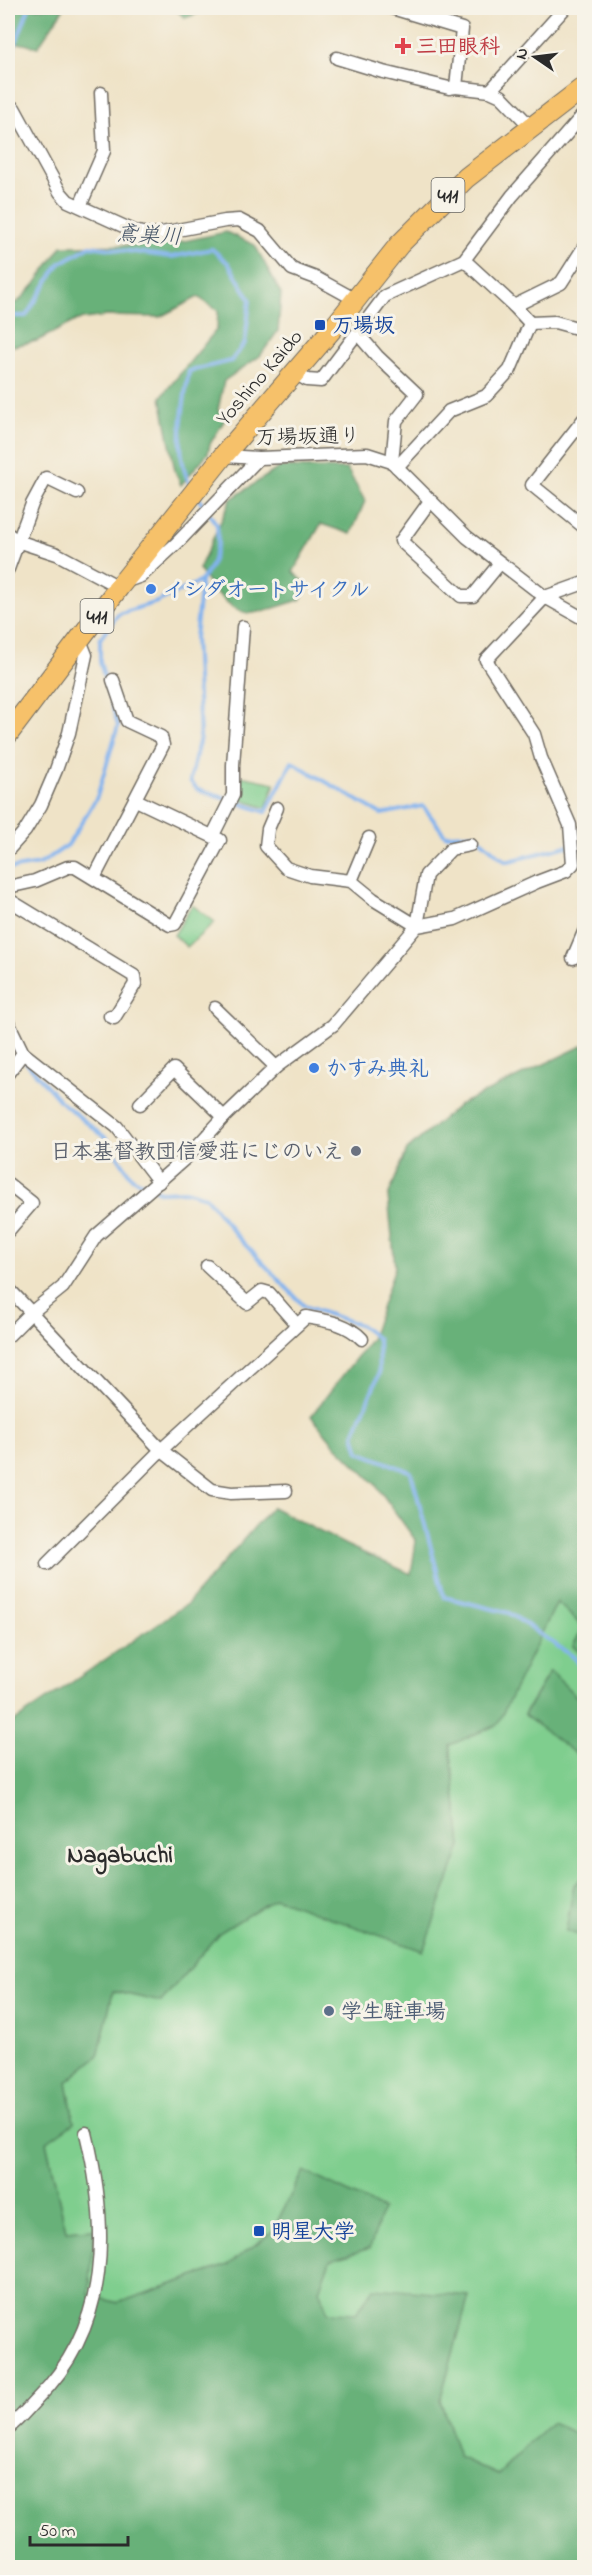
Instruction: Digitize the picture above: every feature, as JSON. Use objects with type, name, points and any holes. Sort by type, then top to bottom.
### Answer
[{"type":"highway","name":"Yoshino Kaido","points":[[10,725],[80,640],[121,584],[223,456],[422,219],[466,178],[585,87]]},
{"type":"street","points":[[392,8],[462,29],[456,87]]},
{"type":"street","points":[[490,91],[565,8]]},
{"type":"street","points":[[337,58],[449,88],[490,91],[501,96],[531,127]]},
{"type":"street","points":[[80,206],[104,151],[101,93]]},
{"type":"street","points":[[11,107],[60,192],[68,201],[134,231],[151,235],[239,220],[260,231],[292,269],[316,278],[356,300]]},
{"type":"street","points":[[295,373],[307,380],[321,381],[385,296],[464,260],[512,196],[585,114]]},
{"type":"street","points":[[514,306],[561,283],[585,247]]},
{"type":"street","points":[[464,260],[530,323],[555,322],[585,330]]},
{"type":"street","points":[[395,464],[449,411],[486,396],[510,370],[530,323]]},
{"type":"street","points":[[358,334],[377,356],[417,394],[396,421],[395,464],[466,537],[545,597],[585,619]]},
{"type":"street","points":[[585,419],[532,485],[585,527]]},
{"type":"street","name":"万場坂通り","points":[[223,456],[259,458],[367,454],[395,464]]},
{"type":"street","points":[[12,537],[57,554],[121,584],[141,576],[259,458]]},
{"type":"street","points":[[8,569],[12,537],[46,478],[77,493]]},
{"type":"street","points":[[429,501],[401,541],[461,596],[472,596],[500,563]]},
{"type":"street","points":[[277,808],[268,829],[266,846],[286,868],[310,876],[351,881],[373,899],[417,926],[455,919],[566,871],[579,855],[572,838],[570,825],[541,758],[534,734],[486,660],[545,597],[585,583]]},
{"type":"street","points":[[213,835],[231,800],[243,627]]},
{"type":"street","points":[[8,850],[25,831],[41,806],[69,733],[86,655],[80,640]]},
{"type":"street","points":[[94,879],[163,745],[160,737],[127,721],[113,680]]},
{"type":"street","points":[[8,887],[45,878],[68,867],[75,867],[170,925],[175,924],[220,840],[136,800]]},
{"type":"street","points":[[572,838],[585,834]]},
{"type":"street","points":[[351,881],[369,837]]},
{"type":"street","points":[[8,1336],[32,1312],[63,1287],[96,1236],[189,1155],[224,1117],[276,1067],[333,1025],[417,926],[426,874],[451,849],[470,845]]},
{"type":"street","points":[[8,894],[9,900],[134,976],[135,984],[114,1018],[110,1016]]},
{"type":"street","points":[[573,958],[585,932]]},
{"type":"street","points":[[215,1008],[276,1067]]},
{"type":"street","points":[[8,1022],[17,1060],[117,1127],[159,1182]]},
{"type":"street","points":[[140,1104],[174,1069],[224,1117]]},
{"type":"street","points":[[8,1184],[32,1203],[8,1231]]},
{"type":"street","points":[[207,1266],[247,1303],[262,1291],[269,1293],[297,1325]]},
{"type":"street","points":[[8,1288],[161,1450],[212,1490],[231,1493],[285,1491]]},
{"type":"street","points":[[47,1564],[161,1450],[306,1317],[333,1322],[352,1329],[362,1339]]},
{"type":"street","points":[[8,2428],[54,2382],[77,2344],[94,2300],[101,2256],[100,2212],[97,2177],[86,2133]]},
{"type":"green space","points":[[8,8],[64,8],[38,47],[8,41]]},
{"type":"green space","points":[[174,8],[213,8],[185,18]]},
{"type":"green space","points":[[226,232],[255,245],[281,294],[278,331],[260,356],[224,381],[218,410],[224,421],[210,444],[208,453],[181,485],[175,471],[161,397],[217,329],[218,311],[198,297],[160,317],[106,316],[77,320],[37,341],[8,347],[8,301],[17,303],[35,284],[62,246],[166,245]]},
{"type":"green space","points":[[280,467],[347,469],[365,501],[351,534],[321,524],[293,572],[309,586],[300,600],[259,612],[245,612],[222,598],[199,569],[231,499]]},
{"type":"green space","points":[[240,776],[275,783],[266,808],[239,799]]},
{"type":"green space","points":[[192,905],[215,922],[187,947],[174,935]]},
{"type":"green space","points":[[584,1045],[584,1657],[573,1646],[583,1627],[557,1602],[497,1725],[450,1745],[461,1846],[423,1951],[275,1898],[219,1933],[161,2002],[113,1991],[98,2056],[67,2082],[74,2122],[46,2142],[66,2231],[94,2229],[89,2295],[118,2303],[228,2265],[272,2232],[303,2171],[383,2209],[370,2248],[330,2260],[319,2290],[328,2312],[356,2313],[374,2288],[469,2296],[440,2400],[459,2457],[498,2475],[551,2422],[584,2438],[584,2567],[8,2568],[8,1726],[188,1603],[272,1507],[346,1545],[411,1574],[416,1541],[375,1484],[336,1446],[311,1416],[371,1339],[395,1267],[388,1196],[407,1150],[459,1105]]},
{"type":"green space","points":[[557,1602],[583,1627],[573,1646],[584,1657],[584,1704],[550,1671],[524,1714],[584,1760],[584,1876],[574,1885],[566,1930],[584,1937],[584,2438],[551,2423],[498,2475],[459,2457],[440,2400],[469,2296],[356,2313],[328,2313],[319,2290],[330,2260],[370,2248],[303,2171],[272,2232],[228,2265],[118,2303],[89,2295],[90,2229],[66,2231],[46,2142],[74,2122],[67,2082],[98,2056],[113,1991],[161,2002],[219,1933],[275,1898],[423,1950],[461,1846],[450,1744],[497,1724]]},
{"type":"green space","points":[[550,1671],[584,1704],[584,1760],[524,1715]]},
{"type":"green space","points":[[584,1876],[584,1937],[566,1931],[574,1885]]},
{"type":"waterway","name":"鳶巣川","points":[[8,63],[29,8]]},
{"type":"waterway","name":"鳶巣川","points":[[8,316],[26,316],[59,264],[90,246],[171,257],[212,249],[228,263],[250,299],[245,343],[231,361],[189,371],[182,415],[181,445],[182,459],[191,487]]},
{"type":"waterway","points":[[198,498],[217,525],[218,543],[211,566],[201,581],[195,638],[200,737],[190,781],[197,789],[266,812],[292,762],[381,814],[423,806],[445,835],[474,834],[506,862],[567,846],[584,850]]},
{"type":"waterway","points":[[8,869],[40,864],[68,845],[97,797],[118,726],[100,662],[100,639],[118,614],[157,602],[201,581]]},
{"type":"waterway","points":[[8,1038],[17,1051]]},
{"type":"waterway","points":[[26,1062],[61,1102],[106,1138],[132,1178],[161,1192],[185,1191],[206,1197],[236,1235],[304,1306],[360,1325],[378,1339],[379,1374],[354,1434],[359,1452],[411,1472],[444,1597],[509,1613],[575,1658],[584,1671]]},
{"type":"place","name":"三田眼科","points":[[403,46]]},
{"type":"place","name":"万場坂","points":[[320,325]]},
{"type":"place","name":"イシダオートサイクル","points":[[151,589]]},
{"type":"place","name":"かすみ典礼","points":[[314,1068]]},
{"type":"place","name":"日本基督教団信愛荘にじのいえ","points":[[356,1151]]},
{"type":"place","name":"学生駐車場","points":[[329,2011]]},
{"type":"place","name":"明星大学","points":[[259,2231]]},
{"type":"district","name":"Nagabuchi","points":[[120,1854]]}]
